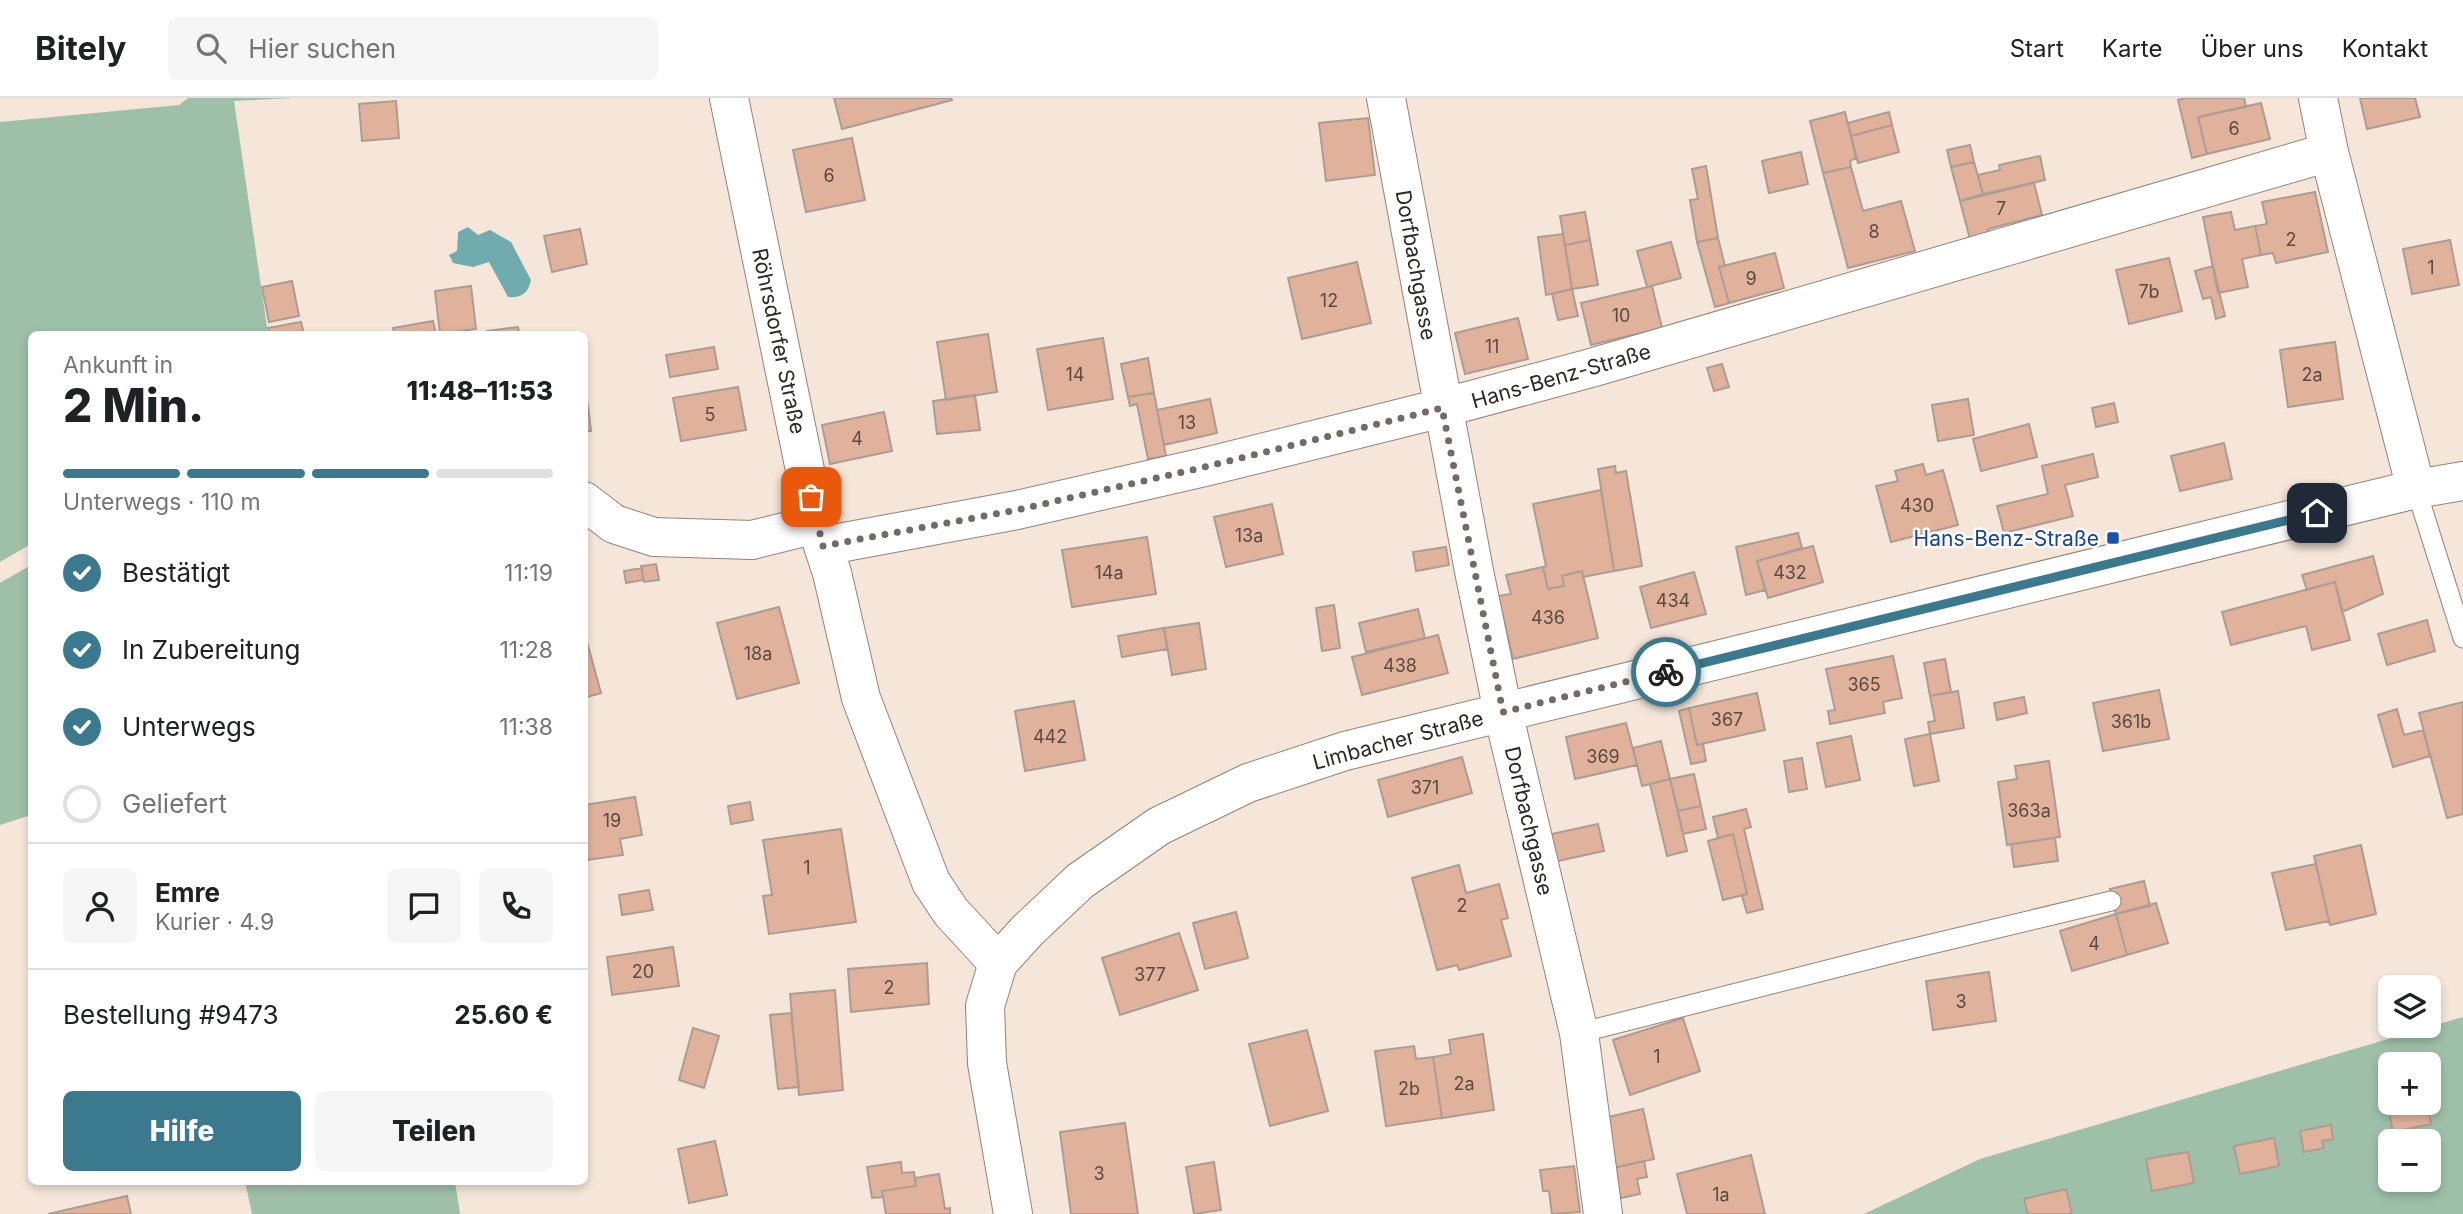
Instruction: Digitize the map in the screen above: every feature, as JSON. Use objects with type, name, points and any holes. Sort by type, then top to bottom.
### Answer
[{"type":"street","name":"Röhrsdorfer Straße","points":[[729,98],[820,535],[832,573],[861,698],[931,882],[951,912],[998,962]]},
{"type":"street","name":"Dorfbachgasse","points":[[1386,98],[1442,408],[1503,712],[1579,1033],[1603,1214]]},
{"type":"street","points":[[2318,98],[2329,152],[2416,489]]},
{"type":"street","name":"Hans-Benz-Straße","points":[[588,504],[614,524],[654,537],[752,540],[820,535],[1017,510],[1209,466],[1591,368],[2329,152]]},
{"type":"street","name":"Limbacher Straße","points":[[998,962],[1080,881],[1159,827],[1248,783],[1308,763],[1345,751],[2416,489],[2463,481]]},
{"type":"street","points":[[998,962],[985,1006],[987,1063],[1013,1214]]},
{"type":"lane","points":[[2416,489],[2463,638]]},
{"type":"lane","points":[[1579,1033],[2111,901]]},
{"type":"green space","points":[[188,98],[293,98],[234,101],[268,331],[28,331],[28,546],[0,562],[0,122],[179,105]]},
{"type":"green space","points":[[28,567],[28,816],[0,825],[0,583]]},
{"type":"green space","points":[[2463,1017],[2463,1214],[1864,1214],[1980,1159],[2392,1038],[2441,1038],[2441,1023]]},
{"type":"green space","points":[[246,1185],[456,1185],[460,1214],[252,1214]]},
{"type":"water","points":[[468,227],[478,235],[490,230],[511,242],[531,280],[523,294],[508,297],[489,262],[473,267],[453,263],[449,255],[457,251],[458,232]]},
{"type":"building","points":[[834,98],[951,98],[952,100],[842,129]]},
{"type":"building","points":[[2244,98],[2246,107],[2198,117],[2207,154],[2192,158],[2178,100]]},
{"type":"building","points":[[2360,98],[2415,98],[2420,117],[2367,129]]},
{"type":"building","points":[[396,101],[399,138],[362,141],[359,104]]},
{"type":"building","points":[[2261,103],[2270,139],[2207,154],[2198,117]]},
{"type":"building","points":[[1845,112],[1856,158],[1850,161],[1851,167],[1823,173],[1810,121]]},
{"type":"building","points":[[1889,112],[1892,125],[1851,136],[1848,123]]},
{"type":"building","points":[[1368,118],[1375,175],[1326,181],[1319,123]]},
{"type":"building","points":[[1892,125],[1899,152],[1858,163],[1851,136]]},
{"type":"building","points":[[852,138],[865,200],[806,212],[793,150]]},
{"type":"building","points":[[1970,145],[1974,162],[1951,167],[1947,150]]},
{"type":"building","points":[[1801,152],[1808,184],[1769,193],[1762,161]]},
{"type":"building","points":[[2040,156],[2045,180],[1983,194],[1978,175],[2000,170],[1999,165]]},
{"type":"building","points":[[1974,162],[1983,194],[1960,201],[1951,167]]},
{"type":"building","points":[[1706,166],[1718,238],[1697,242],[1690,200],[1698,199],[1692,169]]},
{"type":"building","points":[[1851,167],[1863,211],[1901,201],[1915,251],[1848,268],[1823,173]]},
{"type":"building","points":[[2034,183],[2042,215],[1988,229],[1990,238],[1971,243],[1960,201]]},
{"type":"building","points":[[2315,192],[2328,252],[2276,263],[2273,253],[2261,255],[2255,226],[2267,224],[2262,202]]},
{"type":"building","points":[[1585,212],[1590,240],[1565,245],[1560,216]]},
{"type":"building","points":[[2231,212],[2235,230],[2255,226],[2261,255],[2242,259],[2248,287],[2218,293],[2203,217]]},
{"type":"building","points":[[580,229],[587,264],[552,272],[544,236]]},
{"type":"building","points":[[1563,234],[1572,289],[1546,295],[1538,237]]},
{"type":"building","points":[[1718,238],[1725,266],[1719,267],[1729,303],[1715,307],[1697,242]]},
{"type":"building","points":[[1590,240],[1598,285],[1572,289],[1565,245]]},
{"type":"building","points":[[2450,240],[2459,285],[2412,294],[2403,249]]},
{"type":"building","points":[[1671,242],[1681,278],[1647,287],[1637,251]]},
{"type":"building","points":[[1775,253],[1784,288],[1729,303],[1719,267]]},
{"type":"building","points":[[2169,258],[2182,311],[2129,324],[2116,270]]},
{"type":"building","points":[[1357,262],[1371,323],[1302,339],[1288,278]]},
{"type":"building","points":[[2213,266],[2225,316],[2216,319],[2211,297],[2203,299],[2195,271]]},
{"type":"building","points":[[292,281],[299,316],[269,322],[262,287]]},
{"type":"building","points":[[471,286],[476,329],[440,331],[435,291]]},
{"type":"building","points":[[1652,286],[1662,328],[1591,345],[1581,303]]},
{"type":"building","points":[[1572,289],[1578,316],[1558,320],[1552,294]]},
{"type":"building","points":[[1518,318],[1528,359],[1465,374],[1455,333]]},
{"type":"building","points":[[433,321],[435,331],[394,331],[393,328]]},
{"type":"building","points":[[301,322],[303,331],[269,331],[268,328]]},
{"type":"building","points":[[518,327],[519,331],[487,331]]},
{"type":"building","points":[[988,334],[997,392],[946,400],[937,342]]},
{"type":"building","points":[[1103,338],[1113,399],[1048,410],[1037,349]]},
{"type":"building","points":[[2335,342],[2343,399],[2288,407],[2280,350]]},
{"type":"building","points":[[714,347],[718,369],[670,377],[666,355]]},
{"type":"building","points":[[1148,358],[1154,393],[1128,397],[1121,364]]},
{"type":"building","points":[[1722,364],[1729,387],[1714,391],[1707,368]]},
{"type":"building","points":[[738,387],[746,430],[681,441],[673,398]]},
{"type":"building","points":[[1154,393],[1166,456],[1148,459],[1137,404],[1130,406],[1128,397]]},
{"type":"building","points":[[975,395],[980,430],[937,434],[933,401]]},
{"type":"building","points":[[1210,399],[1217,433],[1164,445],[1157,410]]},
{"type":"building","points":[[1968,399],[1974,435],[1938,441],[1932,405]]},
{"type":"building","points":[[2114,403],[2118,422],[2096,427],[2092,408]]},
{"type":"building","points":[[588,407],[591,431],[588,431]]},
{"type":"building","points":[[884,412],[892,451],[830,464],[822,425]]},
{"type":"building","points":[[2029,424],[2037,457],[1981,471],[1973,439]]},
{"type":"building","points":[[2224,443],[2232,479],[2180,491],[2171,456]]},
{"type":"building","points":[[2093,454],[2098,477],[2065,485],[2073,516],[2004,533],[1997,506],[2048,494],[2042,466]]},
{"type":"building","points":[[1923,464],[1926,475],[1943,470],[1958,525],[1891,542],[1876,486],[1898,481],[1895,471]]},
{"type":"building","points":[[1615,466],[1616,473],[1626,471],[1642,566],[1614,571],[1598,469]]},
{"type":"building","points":[[1601,490],[1614,571],[1583,577],[1582,571],[1562,576],[1564,586],[1548,589],[1533,504]]},
{"type":"building","points":[[1272,504],[1283,554],[1226,567],[1214,517]]},
{"type":"building","points":[[1798,533],[1802,548],[1757,561],[1765,590],[1746,595],[1736,547]]},
{"type":"building","points":[[1147,537],[1156,594],[1072,607],[1062,550]]},
{"type":"building","points":[[1813,546],[1823,582],[1768,598],[1757,561]]},
{"type":"building","points":[[1446,547],[1449,565],[1416,571],[1413,552]]},
{"type":"building","points":[[2373,556],[2383,594],[2342,612],[2335,582],[2307,590],[2302,575]]},
{"type":"building","points":[[656,564],[659,580],[644,582],[641,566]]},
{"type":"building","points":[[1543,567],[1548,589],[1564,586],[1562,576],[1582,571],[1598,638],[1513,659],[1498,596],[1511,594],[1506,575]]},
{"type":"building","points":[[642,568],[643,580],[626,583],[624,571]]},
{"type":"building","points":[[1694,572],[1706,614],[1651,628],[1640,587]]},
{"type":"building","points":[[2335,582],[2350,640],[2312,650],[2306,626],[2231,645],[2222,612]]},
{"type":"building","points":[[1334,605],[1340,648],[1322,651],[1316,608]]},
{"type":"building","points":[[779,607],[799,683],[737,699],[717,623]]},
{"type":"building","points":[[1418,609],[1425,638],[1366,652],[1359,623]]},
{"type":"building","points":[[2427,620],[2435,651],[2387,665],[2378,634]]},
{"type":"building","points":[[1199,623],[1206,669],[1172,675],[1164,628]]},
{"type":"building","points":[[1164,628],[1167,649],[1122,657],[1118,636]]},
{"type":"building","points":[[1438,635],[1448,673],[1362,695],[1352,657]]},
{"type":"building","points":[[588,646],[601,693],[588,697]]},
{"type":"building","points":[[1893,656],[1902,698],[1883,702],[1885,713],[1830,724],[1828,711],[1835,710],[1826,669]]},
{"type":"building","points":[[1945,659],[1951,692],[1930,696],[1924,663]]},
{"type":"building","points":[[2159,690],[2169,739],[2103,751],[2093,703]]},
{"type":"building","points":[[1958,691],[1964,728],[1930,734],[1928,722],[1935,721],[1930,696]]},
{"type":"building","points":[[1757,693],[1765,730],[1697,745],[1689,708]]},
{"type":"building","points":[[2024,697],[2027,713],[1997,720],[1994,703]]},
{"type":"building","points":[[1074,701],[1085,760],[1025,771],[1015,711]]},
{"type":"building","points":[[2463,702],[2463,814],[2447,818],[2419,713]]},
{"type":"building","points":[[1689,708],[1697,745],[1703,744],[1706,761],[1691,764],[1679,711]]},
{"type":"building","points":[[2397,709],[2404,735],[2423,730],[2430,756],[2393,767],[2378,715]]},
{"type":"building","points":[[1626,723],[1637,765],[1575,779],[1566,737]]},
{"type":"building","points":[[1930,734],[1939,781],[1914,786],[1905,739]]},
{"type":"building","points":[[1851,736],[1860,780],[1826,787],[1817,743]]},
{"type":"building","points":[[1661,741],[1670,779],[1642,786],[1633,748]]},
{"type":"building","points":[[1462,757],[1472,793],[1388,817],[1378,780]]},
{"type":"building","points":[[1802,758],[1807,789],[1789,792],[1784,761]]},
{"type":"building","points":[[2049,761],[2060,837],[2007,845],[1998,782],[2017,779],[2015,766]]},
{"type":"building","points":[[1694,774],[1701,806],[1678,811],[1670,779]]},
{"type":"building","points":[[1670,779],[1687,851],[1667,856],[1650,784]]},
{"type":"building","points":[[635,797],[642,835],[620,839],[623,855],[588,860],[588,804]]},
{"type":"building","points":[[750,802],[753,820],[731,824],[728,806]]},
{"type":"building","points":[[1701,806],[1706,829],[1683,834],[1678,811]]},
{"type":"building","points":[[1746,809],[1751,827],[1744,829],[1763,909],[1747,913],[1742,896],[1747,894],[1733,834],[1718,838],[1713,817]]},
{"type":"building","points":[[1598,824],[1604,851],[1553,862],[1547,835]]},
{"type":"building","points":[[841,829],[856,922],[769,934],[763,896],[772,895],[763,840]]},
{"type":"building","points":[[1733,834],[1747,894],[1723,900],[1708,841]]},
{"type":"building","points":[[2055,838],[2058,861],[2014,867],[2011,844]]},
{"type":"building","points":[[2361,845],[2376,914],[2330,925],[2314,856]]},
{"type":"building","points":[[2316,864],[2329,921],[2286,930],[2272,873]]},
{"type":"building","points":[[1459,865],[1466,893],[1499,884],[1508,918],[1501,920],[1511,956],[1459,970],[1457,965],[1437,970],[1412,878]]},
{"type":"building","points":[[2144,881],[2150,906],[2116,914],[2110,889]]},
{"type":"building","points":[[649,890],[653,910],[622,915],[619,895]]},
{"type":"building","points":[[2156,903],[2168,943],[2127,955],[2116,914]]},
{"type":"building","points":[[1236,912],[1248,958],[1205,969],[1193,923]]},
{"type":"building","points":[[2116,914],[2127,955],[2072,971],[2060,931]]},
{"type":"building","points":[[1179,933],[1198,990],[1120,1015],[1102,958]]},
{"type":"building","points":[[673,947],[679,986],[612,995],[607,957]]},
{"type":"building","points":[[927,963],[929,1004],[851,1012],[848,969]]},
{"type":"building","points":[[1989,972],[1996,1021],[1933,1030],[1926,981]]},
{"type":"building","points":[[835,990],[843,1090],[799,1095],[790,994]]},
{"type":"building","points":[[791,1013],[799,1087],[778,1089],[770,1015]]},
{"type":"building","points":[[1683,1018],[1700,1071],[1630,1095],[1613,1040]]},
{"type":"building","points":[[693,1028],[719,1036],[704,1088],[679,1080]]},
{"type":"building","points":[[1307,1030],[1328,1111],[1270,1126],[1249,1044]]},
{"type":"building","points":[[1483,1034],[1494,1110],[1442,1118],[1433,1057],[1451,1054],[1449,1040]]},
{"type":"building","points":[[1414,1046],[1416,1059],[1433,1057],[1442,1118],[1386,1126],[1375,1051]]},
{"type":"building","points":[[1643,1109],[1654,1159],[1604,1170],[1595,1120]]},
{"type":"building","points":[[2389,1115],[2429,1115],[2431,1124],[2392,1129]]},
{"type":"building","points":[[1125,1123],[1138,1214],[1071,1214],[1060,1132]]},
{"type":"building","points":[[2331,1125],[2333,1139],[2322,1141],[2324,1148],[2304,1152],[2300,1131]]},
{"type":"building","points":[[2274,1138],[2279,1166],[2240,1174],[2234,1146]]},
{"type":"building","points":[[715,1141],[727,1195],[689,1203],[678,1149]]},
{"type":"building","points":[[2188,1152],[2194,1183],[2152,1191],[2146,1159]]},
{"type":"building","points":[[1751,1155],[1765,1214],[1687,1214],[1677,1174]]},
{"type":"building","points":[[1644,1161],[1647,1177],[1637,1179],[1640,1194],[1611,1200],[1604,1170]]},
{"type":"building","points":[[901,1162],[902,1173],[914,1172],[916,1186],[882,1191],[883,1197],[872,1198],[867,1167]]},
{"type":"building","points":[[1214,1162],[1221,1210],[1194,1214],[1186,1167]]},
{"type":"building","points":[[1574,1166],[1580,1212],[1552,1214],[1549,1191],[1543,1191],[1540,1170]]},
{"type":"building","points":[[939,1174],[945,1209],[950,1208],[950,1214],[886,1214],[882,1191],[916,1186],[915,1178]]},
{"type":"building","points":[[2066,1189],[2072,1214],[2028,1214],[2024,1199]]},
{"type":"building","points":[[127,1196],[131,1214],[48,1214]]},
{"type":"way so far","points":[[811,497],[823,546],[1017,510],[1442,408],[1503,712],[1666,672]]},
{"type":"place","name":"Hans-Benz-Straße","points":[[2113,538]]},
{"type":"route","points":[[1666,672],[2317,513]]}]
